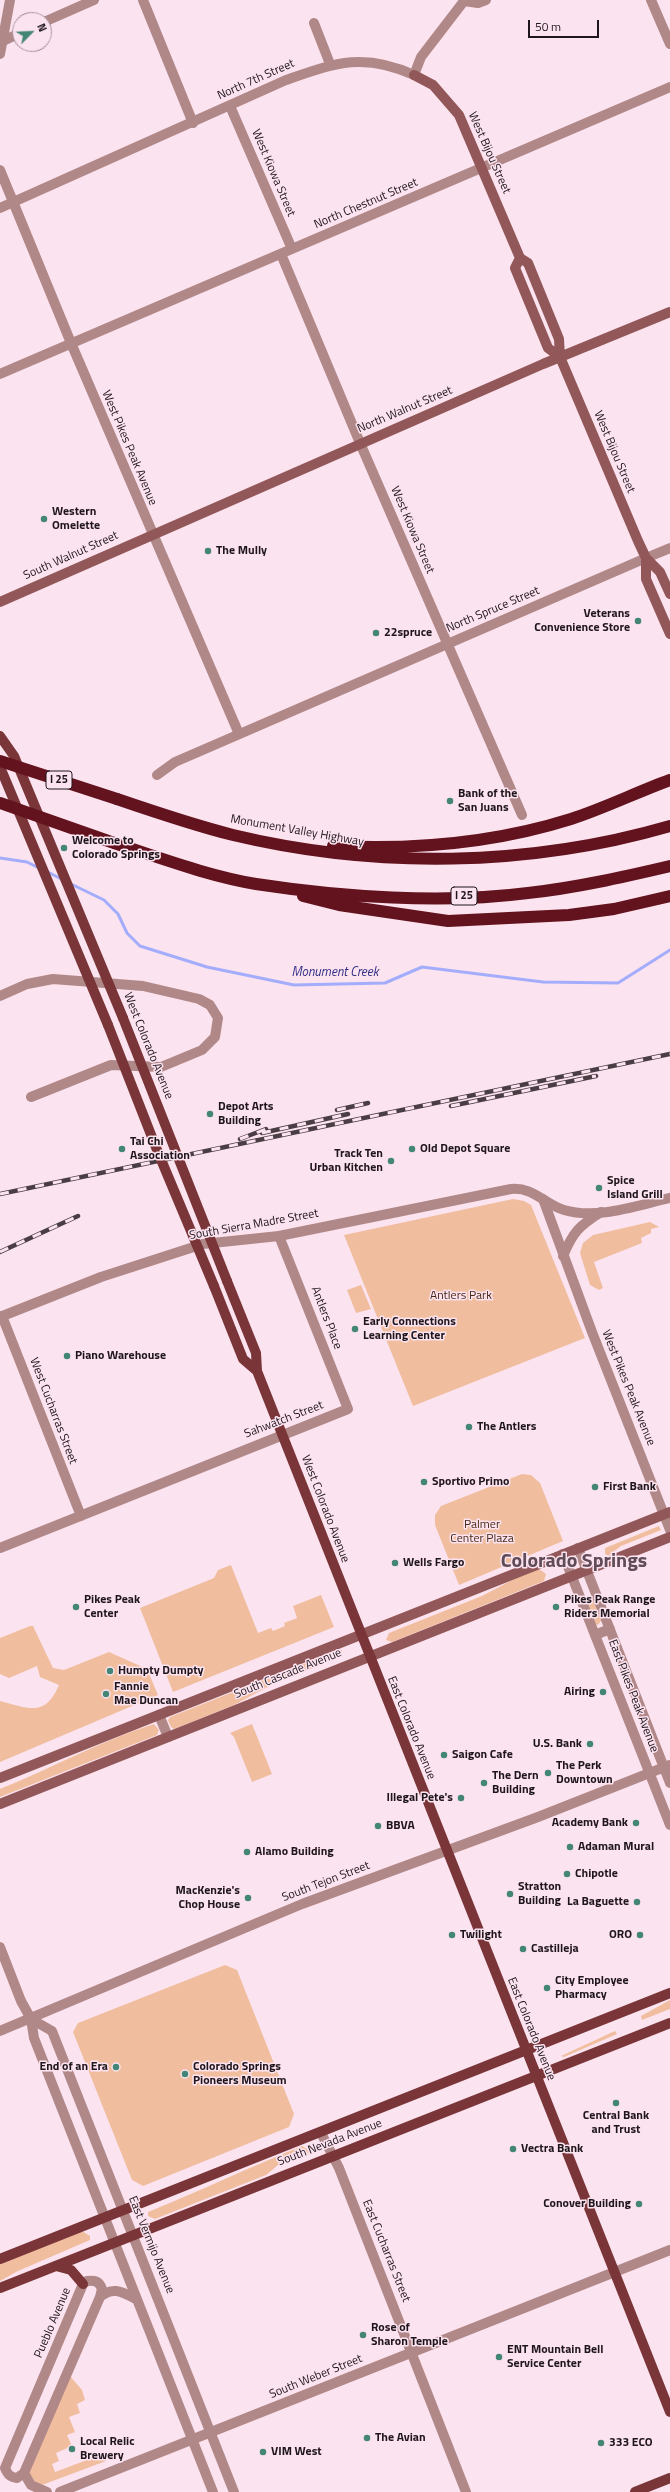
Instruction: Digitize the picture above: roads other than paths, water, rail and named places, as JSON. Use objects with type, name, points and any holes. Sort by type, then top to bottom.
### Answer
[{"type":"highway","name":"Monument Valley Highway","points":[[0,761],[197,825],[270,842],[371,857],[457,858],[516,855],[588,845],[670,826]]},
{"type":"highway","points":[[270,842],[395,847],[502,837],[570,819],[667,781]]},
{"type":"highway","name":"I 25","points":[[0,803],[114,843],[227,877],[256,883],[367,895],[478,896],[534,892],[628,876],[670,866]]},
{"type":"highway","points":[[256,883],[339,905],[448,921],[569,915],[667,897]]},
{"type":"main road","name":"West Bijou Street","points":[[414,75],[433,85],[456,110],[465,126],[520,258],[515,268],[548,348],[560,357],[646,558],[660,572],[670,594]]},
{"type":"main road","name":"North Walnut Street","points":[[152,535],[360,443],[560,357],[670,312]]},
{"type":"main road","name":"South Walnut Street","points":[[0,602],[152,535]]},
{"type":"main road","name":"West Bijou Street","points":[[646,558],[646,579],[670,634]]},
{"type":"main road","name":"West Colorado Avenue","points":[[0,736],[14,756],[109,983],[256,1353],[257,1371],[369,1656]]},
{"type":"main road","name":"West Colorado Avenue","points":[[0,768],[90,980],[156,1150],[214,1286],[243,1359],[257,1371]]},
{"type":"main road","name":"South Cascade Avenue","points":[[0,1778],[667,1513]]},
{"type":"main road","name":"South Cascade Avenue","points":[[0,1804],[670,1537]]},
{"type":"main road","name":"East Colorado Avenue","points":[[369,1656],[670,2412]]},
{"type":"main road","name":"South Nevada Avenue","points":[[0,2259],[670,1994]]},
{"type":"main road","name":"South Nevada Avenue","points":[[0,2288],[670,2022]]},
{"type":"main road","points":[[56,2266],[71,2270],[83,2284]]},
{"type":"main road","points":[[635,2492],[670,2478]]},
{"type":"street","points":[[0,54],[10,0]]},
{"type":"street","points":[[52,18],[94,0]]},
{"type":"street","points":[[143,0],[194,123]]},
{"type":"street","points":[[414,75],[421,57],[464,0],[478,3],[486,0]]},
{"type":"street","points":[[651,0],[670,44]]},
{"type":"street","points":[[314,22],[330,64]]},
{"type":"street","points":[[3,41],[12,37]]},
{"type":"street","name":"North 7th Street","points":[[0,208],[194,123],[286,80],[330,64],[369,61],[392,65],[414,75]]},
{"type":"street","name":"North Chestnut Street","points":[[0,374],[670,87]]},
{"type":"street","name":"West Kiowa Street","points":[[230,106],[292,249]]},
{"type":"street","name":"West Pikes Peak Avenue","points":[[0,170],[12,204],[152,535],[239,734]]},
{"type":"street","name":"West Kiowa Street","points":[[281,254],[360,443],[522,815]]},
{"type":"street","name":"North Spruce Street","points":[[157,775],[176,762],[239,734],[670,548]]},
{"type":"street","points":[[0,996],[38,981],[53,979],[90,980],[165,989],[194,997],[210,1005],[216,1014],[218,1024],[215,1037],[202,1050],[161,1066],[111,1065],[31,1097]]},
{"type":"street","name":"South Sierra Madre Street","points":[[1,1316],[101,1277],[203,1244],[279,1236],[511,1189],[526,1189],[563,1210],[583,1213],[601,1212]]},
{"type":"street","points":[[563,1256],[574,1233],[580,1226],[601,1212],[670,1198]]},
{"type":"street","name":"West Pikes Peak Avenue","points":[[543,1199],[563,1256],[667,1513],[670,1530]]},
{"type":"street","name":"Antlers Place","points":[[279,1236],[348,1409]]},
{"type":"street","name":"West Cucharras Street","points":[[1,1316],[80,1516]]},
{"type":"street","name":"Sahwatch Street","points":[[80,1516],[348,1409]]},
{"type":"street","points":[[0,1548],[80,1516]]},
{"type":"street","name":"East Pikes Peak Avenue","points":[[578,1548],[667,1766],[670,1783]]},
{"type":"street","name":"East Pikes Peak Avenue","points":[[563,1554],[670,1825]]},
{"type":"street","points":[[595,1635],[610,1629]]},
{"type":"street","points":[[159,1715],[168,1737]]},
{"type":"street","name":"South Tejon Street","points":[[0,2031],[273,1916],[667,1766]]},
{"type":"street","points":[[0,1947],[21,2001],[31,2019],[34,2038],[213,2492]]},
{"type":"street","name":"East Vermijo Avenue","points":[[31,2019],[52,2031],[234,2492]]},
{"type":"street","name":"East Cucharras Street","points":[[321,2133],[334,2155],[402,2328],[410,2353],[466,2492]]},
{"type":"street","name":"South Weber Street","points":[[60,2492],[670,2250]]},
{"type":"street","name":"Pueblo Avenue","points":[[24,2473],[17,2478],[12,2477],[3,2470],[83,2284],[91,2281],[99,2283],[102,2289],[100,2297]]},
{"type":"street","points":[[46,2492],[31,2485],[24,2473],[100,2297],[107,2291],[115,2290],[136,2299]]},
{"type":"waterway","name":"Monument Creek","points":[[0,858],[27,862],[39,868]]},
{"type":"waterway","name":"Monument Creek","points":[[48,872],[63,880]]},
{"type":"waterway","name":"Monument Creek","points":[[71,884],[104,900],[118,914],[127,933],[140,946],[207,967],[294,985],[385,983],[422,967],[543,982],[618,983],[670,950]]},
{"type":"railway","points":[[0,1194],[670,1054]]},
{"type":"railway","points":[[451,1106],[596,1076]]},
{"type":"railway","points":[[337,1110],[368,1103]]},
{"type":"railway","points":[[262,1133],[348,1114]]},
{"type":"railway","points":[[240,1139],[266,1129]]},
{"type":"railway","points":[[0,1252],[78,1216]]},
{"type":"place","name":"Western Omelette","points":[[44,519]]},
{"type":"place","name":"The Mully","points":[[208,551]]},
{"type":"place","name":"Veterans Convenience Store","points":[[638,621]]},
{"type":"place","name":"22spruce","points":[[376,633]]},
{"type":"place","name":"Bank of the San Juans","points":[[450,801]]},
{"type":"place","name":"Welcome to Colorado Springs","points":[[64,848]]},
{"type":"place","name":"Depot Arts Building","points":[[210,1114]]},
{"type":"place","name":"Tai Chi Association","points":[[122,1149]]},
{"type":"place","name":"Old Depot Square","points":[[412,1149]]},
{"type":"place","name":"Track Ten Urban Kitchen","points":[[391,1161]]},
{"type":"place","name":"Spice Island Grill","points":[[599,1188]]},
{"type":"place","name":"Early Connections Learning Center","points":[[355,1329]]},
{"type":"place","name":"Piano Warehouse","points":[[67,1356]]},
{"type":"place","name":"The Antlers","points":[[469,1427]]},
{"type":"place","name":"Sportivo Primo","points":[[424,1482]]},
{"type":"place","name":"First Bank","points":[[595,1487]]},
{"type":"place","name":"Wells Fargo","points":[[395,1563]]},
{"type":"place","name":"Pikes Peak Center","points":[[76,1607]]},
{"type":"place","name":"Pikes Peak Range Riders Memorial","points":[[556,1607]]},
{"type":"place","name":"Humpty Dumpty","points":[[110,1671]]},
{"type":"place","name":"Airing","points":[[603,1692]]},
{"type":"place","name":"Fannie Mae Duncan","points":[[106,1694]]},
{"type":"place","name":"U.S. Bank","points":[[590,1744]]},
{"type":"place","name":"Saigon Cafe","points":[[444,1755]]},
{"type":"place","name":"The Perk Downtown","points":[[548,1773]]},
{"type":"place","name":"The Dern Building","points":[[484,1783]]},
{"type":"place","name":"Illegal Pete's","points":[[461,1798]]},
{"type":"place","name":"Academy Bank","points":[[636,1823]]},
{"type":"place","name":"BBVA","points":[[378,1826]]},
{"type":"place","name":"Adaman Mural","points":[[570,1847]]},
{"type":"place","name":"Alamo Building","points":[[247,1852]]},
{"type":"place","name":"Chipotle","points":[[567,1874]]},
{"type":"place","name":"Stratton Building","points":[[510,1894]]},
{"type":"place","name":"MacKenzie's Chop House","points":[[248,1898]]},
{"type":"place","name":"La Baguette","points":[[637,1902]]},
{"type":"place","name":"Twilight","points":[[452,1935]]},
{"type":"place","name":"ORO","points":[[640,1935]]},
{"type":"place","name":"Castilleja","points":[[523,1949]]},
{"type":"place","name":"City Employee Pharmacy","points":[[547,1988]]},
{"type":"place","name":"End of an Era","points":[[116,2067]]},
{"type":"place","name":"Colorado Springs Pioneers Museum","points":[[185,2074]]},
{"type":"place","name":"Central Bank and Trust","points":[[616,2103]]},
{"type":"place","name":"Vectra Bank","points":[[513,2149]]},
{"type":"place","name":"Conover Building","points":[[639,2204]]},
{"type":"place","name":"Rose of Sharon Temple","points":[[363,2335]]},
{"type":"place","name":"ENT Mountain Bell Service Center","points":[[499,2357]]},
{"type":"place","name":"The Avian","points":[[367,2438]]},
{"type":"place","name":"333 ECO","points":[[601,2443]]},
{"type":"place","name":"Local Relic Brewery","points":[[72,2449]]},
{"type":"place","name":"VIM West","points":[[263,2452]]},
{"type":"district","name":"Colorado Springs","points":[[574,1562]]},
{"type":"park label","name":"Antlers Park","points":[[461,1296]]},
{"type":"park label","name":"Palmer Center Plaza","points":[[482,1532]]}]
